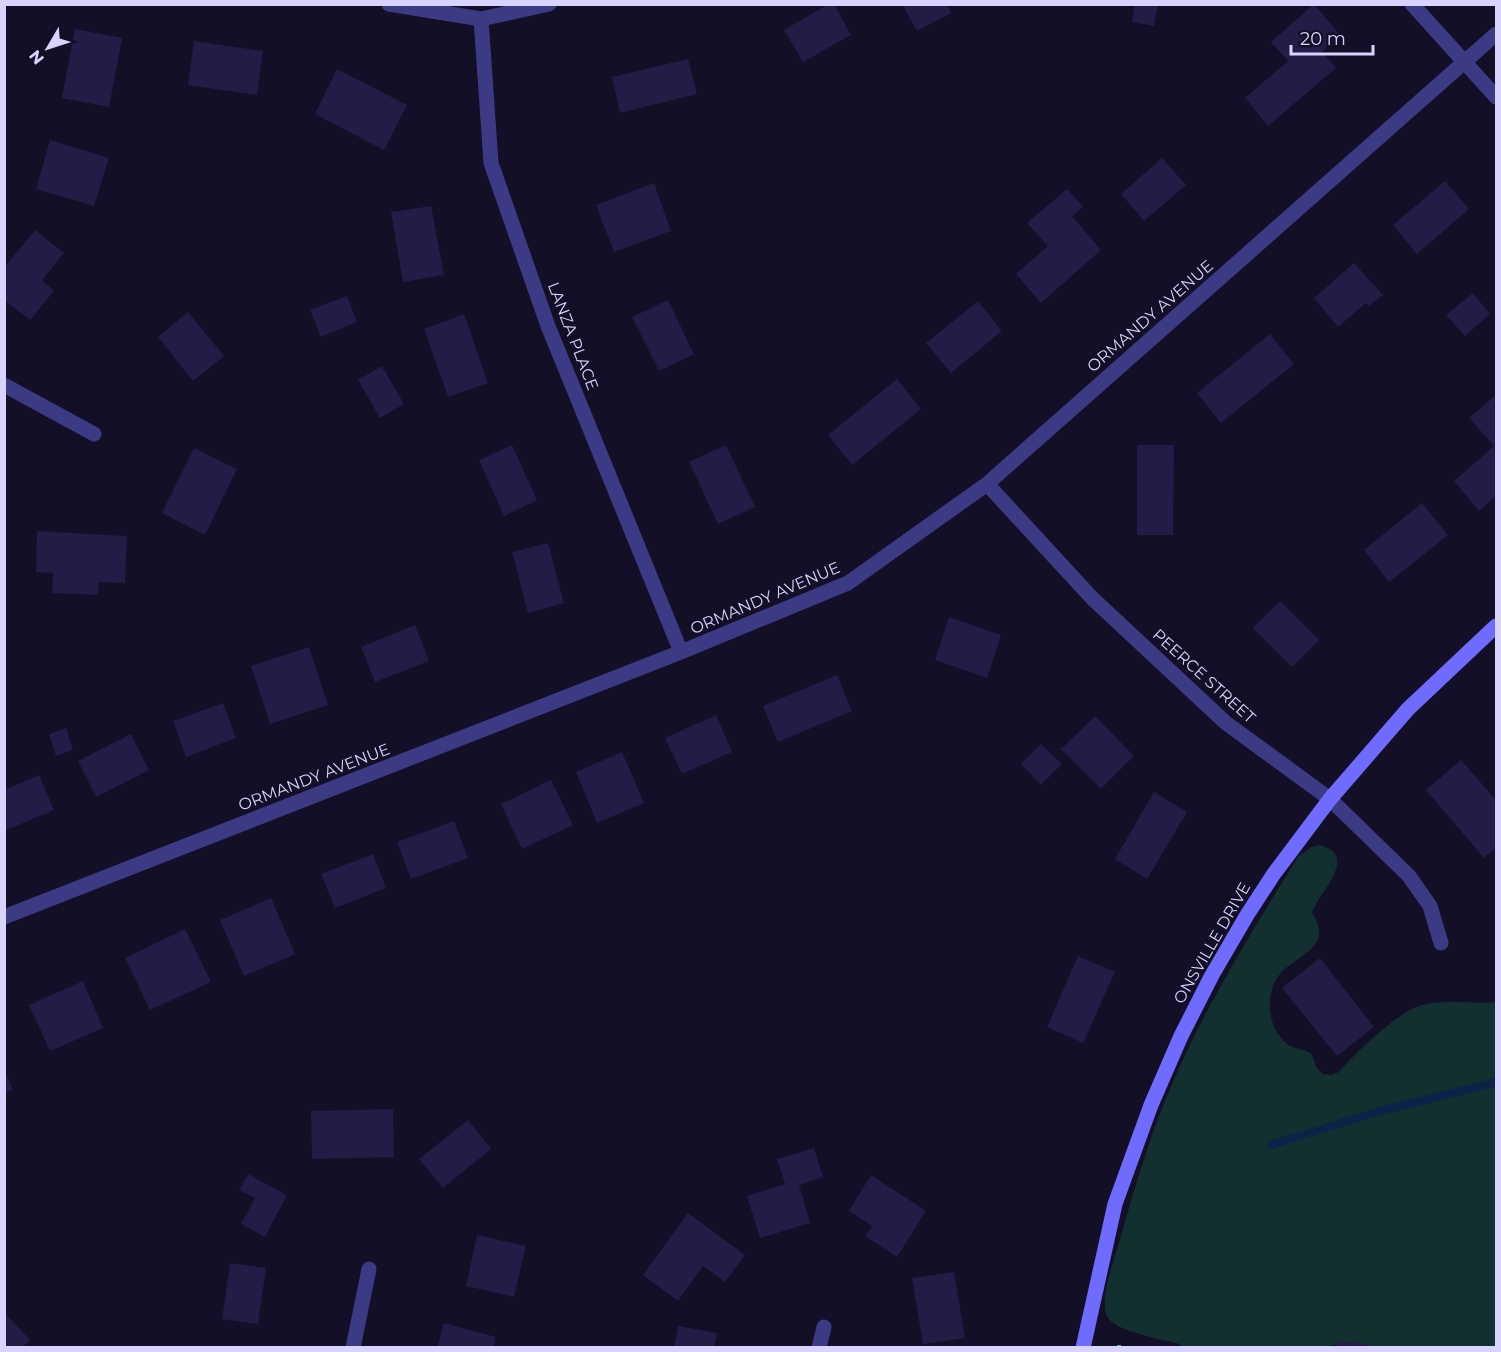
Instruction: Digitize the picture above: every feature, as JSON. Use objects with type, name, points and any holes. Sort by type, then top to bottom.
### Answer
[{"type":"street","points":[[389,4],[481,20],[549,4]]},
{"type":"street","points":[[1412,4],[1497,97]]},
{"type":"street","name":"LANZA PLACE","points":[[481,20],[491,163],[548,326],[681,652]]},
{"type":"street","name":"ORMANDY AVENUE","points":[[4,917],[681,652],[848,584],[987,484],[1497,34]]},
{"type":"street","points":[[4,385],[94,435]]},
{"type":"street","name":"PEERCE STREET","points":[[987,484],[1092,598],[1226,723],[1330,799],[1409,876],[1430,906],[1441,944]]},
{"type":"street","name":"ONSVILLE DRIVE","points":[[1083,1347],[1115,1204],[1150,1105],[1212,975],[1273,875],[1330,799],[1408,709],[1497,626]]},
{"type":"street","points":[[353,1347],[369,1269]]},
{"type":"street","points":[[819,1347],[824,1327]]},
{"type":"green space","points":[[1320,845],[1332,850],[1337,858],[1337,866],[1312,913],[1318,925],[1319,934],[1311,949],[1280,974],[1270,1000],[1275,1028],[1286,1043],[1311,1053],[1317,1068],[1323,1074],[1331,1075],[1339,1072],[1378,1034],[1402,1015],[1422,1005],[1440,1002],[1496,1002],[1496,1347],[1367,1348],[1368,1345],[1330,1345],[1329,1348],[1180,1347],[1180,1344],[1142,1335],[1121,1327],[1108,1318],[1105,1311],[1108,1281],[1135,1188],[1160,1114],[1181,1064],[1228,973],[1298,857],[1311,847]]},
{"type":"building","points":[[829,4],[834,4],[851,35],[803,62],[784,30]]},
{"type":"building","points":[[902,4],[947,4],[951,13],[917,31]]},
{"type":"building","points":[[1135,4],[1158,4],[1154,26],[1132,22]]},
{"type":"building","points":[[1314,4],[1341,36],[1322,52],[1336,68],[1268,126],[1245,98],[1288,61],[1271,42]]},
{"type":"building","points":[[75,29],[122,38],[109,107],[62,98]]},
{"type":"building","points":[[194,41],[263,51],[257,95],[188,85]]},
{"type":"building","points":[[688,59],[697,94],[620,113],[612,77]]},
{"type":"building","points":[[337,69],[407,105],[384,150],[315,114]]},
{"type":"building","points":[[50,140],[109,158],[94,206],[36,189]]},
{"type":"building","points":[[1162,158],[1186,185],[1144,221],[1121,194]]},
{"type":"building","points":[[1445,181],[1469,209],[1417,254],[1393,225]]},
{"type":"building","points":[[654,183],[671,231],[614,252],[596,205]]},
{"type":"building","points":[[1067,189],[1083,207],[1072,216],[1101,250],[1041,303],[1016,274],[1048,246],[1027,223]]},
{"type":"building","points":[[431,206],[444,275],[403,282],[391,212]]},
{"type":"building","points":[[35,230],[64,253],[42,280],[54,291],[30,320],[4,300],[4,268]]},
{"type":"building","points":[[1354,263],[1383,295],[1369,306],[1366,303],[1338,327],[1314,298]]},
{"type":"building","points":[[1473,293],[1490,314],[1465,336],[1446,315]]},
{"type":"building","points":[[347,296],[357,322],[321,337],[310,310]]},
{"type":"building","points":[[668,300],[694,354],[659,371],[632,317]]},
{"type":"building","points":[[978,301],[1002,331],[951,373],[926,343]]},
{"type":"building","points":[[188,312],[224,356],[193,381],[158,337]]},
{"type":"building","points":[[464,314],[488,383],[448,397],[424,329]]},
{"type":"building","points":[[1270,334],[1294,364],[1221,423],[1197,393]]},
{"type":"building","points":[[382,366],[404,404],[380,418],[358,380]]},
{"type":"building","points":[[897,379],[921,409],[852,465],[828,435]]},
{"type":"building","points":[[1496,395],[1496,495],[1479,511],[1454,481],[1494,446],[1469,418]]},
{"type":"building","points":[[512,445],[537,500],[504,516],[479,460]]},
{"type":"building","points":[[726,445],[755,507],[718,524],[689,462]]},
{"type":"building","points":[[1137,445],[1174,445],[1173,535],[1137,535]]},
{"type":"building","points":[[194,448],[237,469],[205,535],[162,513]]},
{"type":"building","points":[[1422,503],[1448,535],[1389,582],[1364,550]]},
{"type":"building","points":[[37,531],[127,536],[125,583],[99,582],[98,595],[52,593],[53,573],[36,572]]},
{"type":"building","points":[[548,543],[564,603],[528,613],[512,552]]},
{"type":"building","points":[[1280,601],[1319,640],[1292,667],[1253,628]]},
{"type":"building","points":[[949,617],[1001,635],[987,678],[935,660]]},
{"type":"building","points":[[415,625],[429,661],[375,682],[361,647]]},
{"type":"building","points":[[309,647],[328,705],[270,724],[251,666]]},
{"type":"building","points":[[837,675],[852,711],[778,742],[763,706]]},
{"type":"building","points":[[223,703],[236,738],[186,757],[173,721]]},
{"type":"building","points":[[716,715],[732,752],[682,774],[665,738]]},
{"type":"building","points":[[1095,716],[1134,756],[1101,789],[1061,749]]},
{"type":"building","points":[[66,728],[73,750],[56,756],[49,734]]},
{"type":"building","points":[[131,734],[149,770],[96,797],[78,761]]},
{"type":"building","points":[[1041,744],[1062,764],[1041,785],[1021,764]]},
{"type":"building","points":[[622,752],[644,803],[597,823],[576,772]]},
{"type":"building","points":[[1461,760],[1496,800],[1496,847],[1484,858],[1426,790]]},
{"type":"building","points":[[39,775],[54,810],[4,831],[4,790]]},
{"type":"building","points":[[551,780],[573,825],[522,849],[501,804]]},
{"type":"building","points":[[1154,792],[1187,812],[1147,879],[1115,859]]},
{"type":"building","points":[[454,821],[468,858],[411,879],[397,842]]},
{"type":"building","points":[[373,854],[386,888],[335,908],[321,874]]},
{"type":"building","points":[[271,898],[295,954],[244,976],[220,920]]},
{"type":"building","points":[[185,929],[211,982],[150,1010],[125,958]]},
{"type":"building","points":[[1078,956],[1115,972],[1083,1043],[1047,1027]]},
{"type":"building","points":[[1320,958],[1374,1027],[1337,1056],[1282,988]]},
{"type":"building","points":[[83,981],[103,1028],[50,1051],[29,1005]]},
{"type":"building","points":[[4,1069],[13,1090],[4,1093]]},
{"type":"building","points":[[393,1109],[394,1157],[312,1159],[311,1111]]},
{"type":"building","points":[[468,1120],[491,1149],[443,1188],[419,1159]]},
{"type":"building","points":[[814,1148],[823,1177],[799,1185],[810,1223],[760,1238],[747,1196],[785,1184],[777,1159]]},
{"type":"building","points":[[248,1174],[287,1195],[265,1237],[241,1224],[255,1198],[239,1190]]},
{"type":"building","points":[[871,1175],[926,1211],[897,1257],[865,1236],[872,1226],[849,1211]]},
{"type":"building","points":[[688,1213],[745,1255],[725,1282],[703,1266],[678,1301],[643,1275]]},
{"type":"building","points":[[477,1235],[526,1246],[514,1297],[466,1286]]},
{"type":"building","points":[[230,1263],[266,1268],[258,1324],[222,1319]]},
{"type":"building","points":[[954,1272],[965,1338],[923,1344],[912,1278]]},
{"type":"building","points":[[4,1312],[30,1340],[22,1348],[4,1348]]},
{"type":"building","points":[[444,1323],[496,1337],[493,1348],[437,1348]]},
{"type":"building","points":[[678,1326],[717,1333],[714,1348],[674,1348]]},
{"type":"building","points":[[1338,1341],[1368,1344],[1367,1348],[1337,1348]]},
{"type":"waterway","points":[[1271,1145],[1376,1112],[1496,1081]]}]
